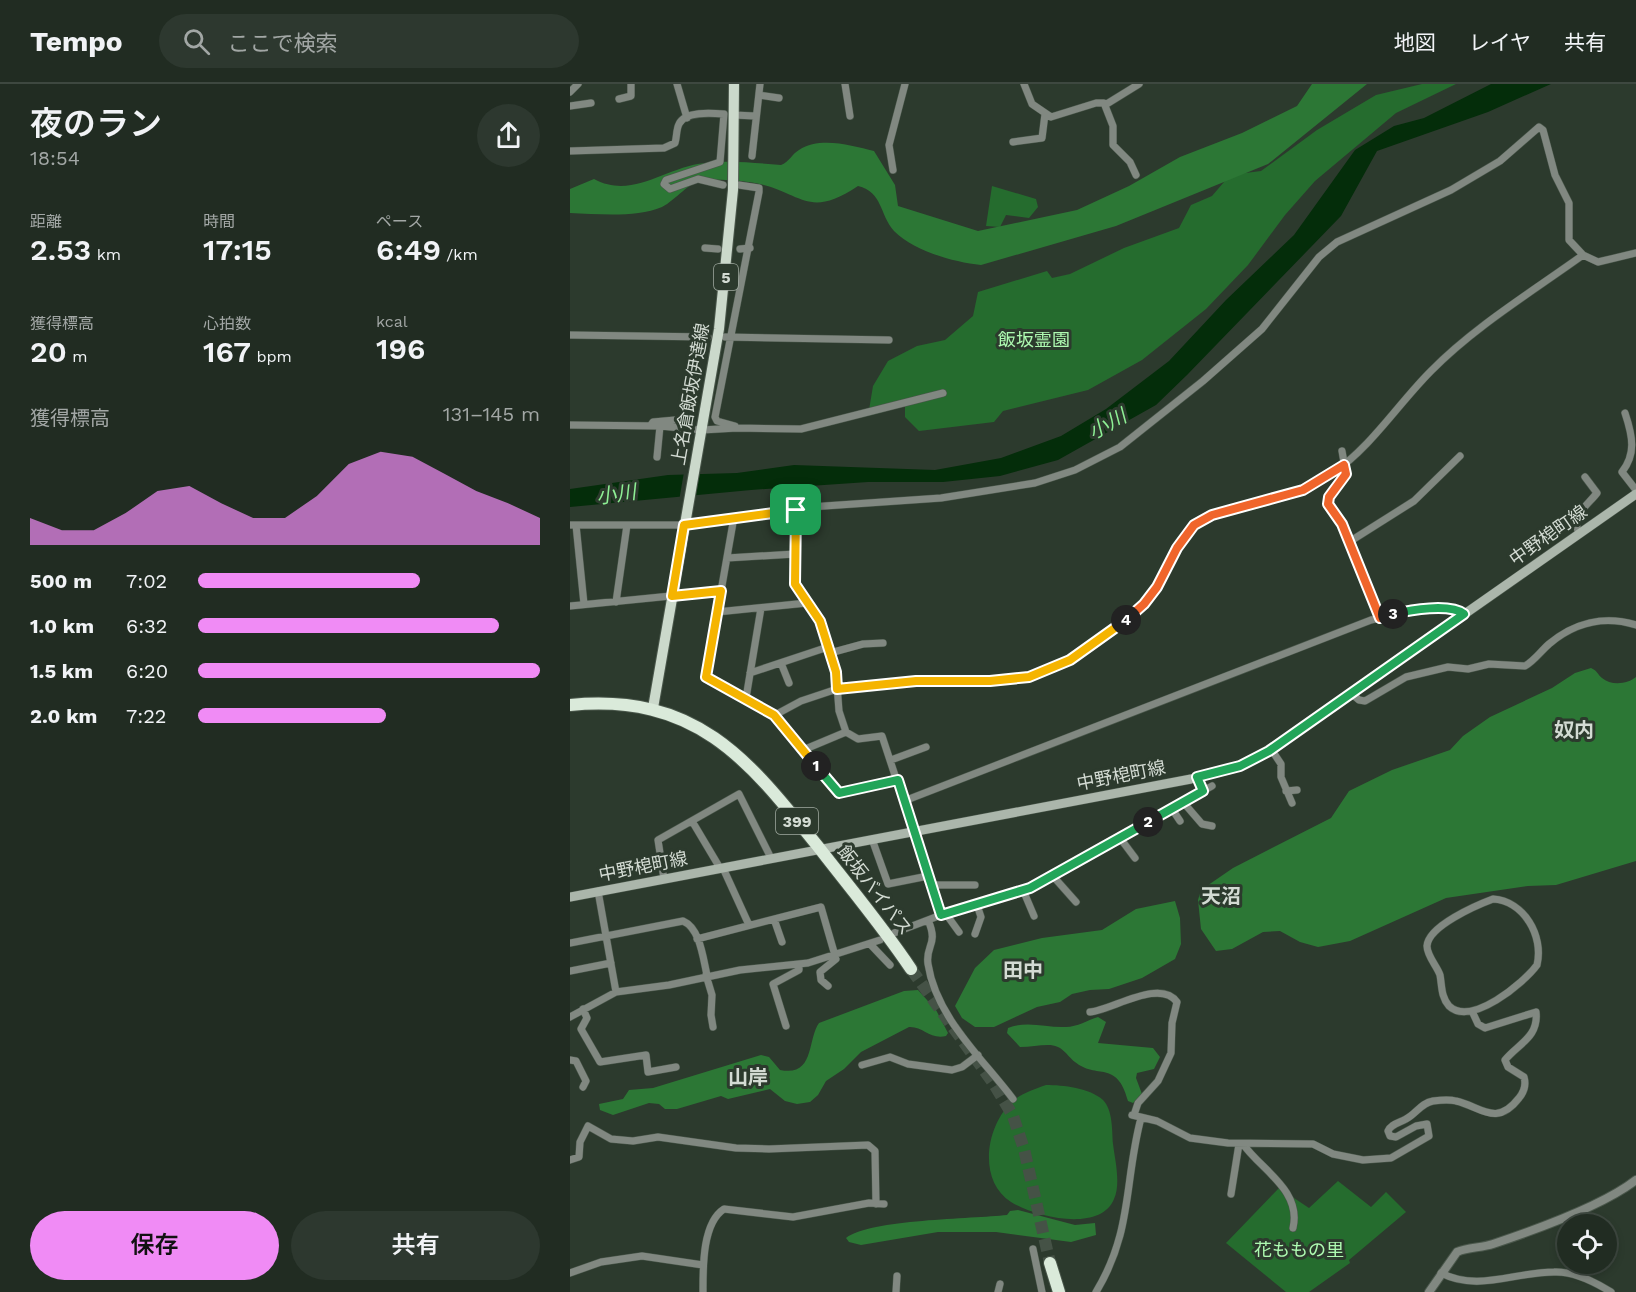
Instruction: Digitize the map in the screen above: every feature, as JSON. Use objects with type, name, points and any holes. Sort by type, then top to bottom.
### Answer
[{"type":"highway","name":"飯坂バイパス","points":[[570,705],[621,704],[653,708],[701,729],[736,754],[762,779],[820,849],[889,935],[911,969]]},
{"type":"highway","points":[[1050,1263],[1059,1292]]},
{"type":"main road","name":"上名倉飯坂伊達線","points":[[653,708],[726,278],[733,190],[734,84]]},
{"type":"main road","name":"中野梍町線","points":[[570,897],[1197,777],[1240,766],[1271,749],[1636,495]]},
{"type":"street","points":[[570,92],[578,84]]},
{"type":"street","points":[[619,99],[631,96],[631,84]]},
{"type":"street","points":[[677,84],[687,118]]},
{"type":"street","points":[[752,156],[754,116],[760,84]]},
{"type":"street","points":[[845,84],[850,116]]},
{"type":"street","points":[[893,170],[889,145],[905,84]]},
{"type":"street","points":[[1024,84],[1032,104],[1045,114],[1056,117],[1096,103],[1105,105],[1139,84]]},
{"type":"street","points":[[759,95],[779,98]]},
{"type":"street","points":[[570,106],[591,103]]},
{"type":"street","points":[[1105,105],[1113,126],[1113,145],[1130,162],[1136,175]]},
{"type":"street","points":[[570,151],[671,146],[676,141],[679,123],[687,118],[696,114],[724,114],[720,162],[666,180],[665,186],[670,189],[698,179],[723,184]]},
{"type":"street","points":[[1013,142],[1042,138],[1045,114]]},
{"type":"street","points":[[734,115],[754,116]]},
{"type":"street","points":[[584,604],[573,525],[685,522],[810,507],[941,498],[999,490],[1056,478],[1099,459],[1163,415],[1262,329],[1320,257],[1337,242],[1450,190],[1500,161],[1536,128],[1543,130],[1555,175],[1568,199],[1568,238],[1583,255],[1593,261],[1603,262],[1636,253]]},
{"type":"street","points":[[737,428],[717,421],[715,417],[728,337],[750,248],[759,188],[739,185]]},
{"type":"street","points":[[705,248],[718,249]]},
{"type":"street","points":[[740,249],[750,248]]},
{"type":"street","points":[[774,715],[801,701],[837,689],[916,681],[1011,680],[1053,669],[1084,651],[1144,604],[1157,587],[1187,532],[1194,525],[1212,515],[1303,490],[1344,465],[1452,352],[1583,255]]},
{"type":"street","points":[[570,334],[704,336],[686,418],[653,422],[651,426]]},
{"type":"street","points":[[728,337],[889,340]]},
{"type":"street","points":[[570,425],[660,426],[702,430],[806,429],[943,393]]},
{"type":"street","points":[[1625,413],[1635,443],[1635,458],[1623,472],[1636,495]]},
{"type":"street","points":[[657,457],[660,426]]},
{"type":"street","points":[[1342,451],[1346,474],[1328,501],[1349,542],[1380,618]]},
{"type":"street","points":[[1349,542],[1414,501],[1460,456]]},
{"type":"street","points":[[1579,533],[1575,525],[1576,519],[1597,492],[1585,477]]},
{"type":"street","points":[[796,510],[795,584],[820,621],[836,672],[838,711],[846,732],[858,739],[866,740],[882,736],[931,885],[943,914],[959,932]]},
{"type":"street","points":[[734,517],[706,677],[774,715],[839,793],[898,780]]},
{"type":"street","points":[[616,602],[627,525]]},
{"type":"street","points":[[726,558],[795,554]]},
{"type":"street","points":[[570,606],[721,591]]},
{"type":"street","points":[[717,612],[807,603]]},
{"type":"street","points":[[746,698],[761,608]]},
{"type":"street","points":[[904,801],[1305,644],[1380,618],[1413,610],[1455,609],[1464,614]]},
{"type":"street","points":[[1351,693],[1359,700],[1365,701],[1406,677],[1448,667],[1468,669],[1489,664],[1525,666],[1557,638],[1575,627],[1595,621],[1636,625]]},
{"type":"street","points":[[750,673],[829,650],[883,643]]},
{"type":"street","points":[[781,663],[789,683]]},
{"type":"street","points":[[803,750],[846,732]]},
{"type":"street","points":[[891,760],[926,747]]},
{"type":"street","points":[[1271,749],[1281,764],[1281,777],[1292,803]]},
{"type":"street","points":[[1197,777],[1203,791]]},
{"type":"street","points":[[894,933],[943,914],[1023,890],[1212,786]]},
{"type":"street","points":[[1286,791],[1297,790]]},
{"type":"street","points":[[664,879],[658,840],[739,794],[771,858]]},
{"type":"street","points":[[1183,802],[1202,824],[1212,826]]},
{"type":"street","points":[[1172,809],[1180,821]]},
{"type":"street","points":[[692,821],[721,868],[749,925]]},
{"type":"street","points":[[1120,838],[1135,858]]},
{"type":"street","points":[[872,839],[888,884],[928,876]]},
{"type":"street","points":[[1052,875],[1076,902]]},
{"type":"street","points":[[931,885],[975,885]]},
{"type":"street","points":[[1023,890],[1034,916]]},
{"type":"street","points":[[598,891],[616,992]]},
{"type":"street","points":[[1500,900],[1531,923],[1537,938],[1539,961],[1534,969],[1502,998],[1472,1011],[1454,1009],[1446,1002],[1440,975],[1427,948],[1427,943],[1440,926],[1448,921],[1488,901],[1500,900]]},
{"type":"street","points":[[975,934],[981,919],[977,905]]},
{"type":"street","points":[[697,939],[821,907],[836,955],[836,961],[819,975],[828,986]]},
{"type":"street","points":[[774,919],[782,942]]},
{"type":"street","points":[[928,920],[934,939],[927,963],[943,1009],[1014,1099]]},
{"type":"street","points":[[570,943],[682,921],[691,925],[712,995],[713,1027]]},
{"type":"street","points":[[570,1017],[616,992],[669,985],[706,975],[799,964],[836,955],[880,940]]},
{"type":"street","points":[[870,944],[890,965]]},
{"type":"street","points":[[570,971],[611,963]]},
{"type":"street","points":[[786,1026],[773,984],[799,970],[799,964]]},
{"type":"street","points":[[1090,1012],[1149,994],[1172,998],[1177,1002],[1172,1023],[1171,1053],[1158,1081],[1141,1099],[1136,1116],[1124,1227],[1113,1263],[1096,1292]]},
{"type":"street","points":[[583,1010],[587,1018],[581,1029],[600,1062],[646,1055],[648,1072],[676,1067]]},
{"type":"street","points":[[1136,1116],[1157,1121],[1190,1138],[1241,1144],[1313,1144],[1346,1157],[1363,1160],[1391,1158],[1428,1136],[1427,1124],[1422,1124],[1396,1137],[1390,1136],[1388,1131],[1388,1128],[1411,1116],[1425,1103],[1455,1100],[1482,1113],[1507,1109],[1519,1098],[1526,1080],[1522,1073],[1508,1067],[1505,1060],[1530,1037],[1537,1014],[1534,1012],[1485,1028],[1478,1024],[1472,1011]]},
{"type":"street","points":[[862,1065],[890,1057],[908,1064],[952,1070],[962,1067],[978,1055]]},
{"type":"street","points":[[570,1060],[576,1061],[583,1071],[586,1081],[583,1087]]},
{"type":"street","points":[[570,1160],[579,1157],[580,1142],[588,1126],[611,1139],[633,1141],[658,1137],[736,1148],[769,1149],[868,1145],[875,1151],[880,1204],[793,1217],[724,1209],[712,1224],[703,1265],[703,1292]]},
{"type":"street","points":[[1231,1194],[1241,1144]]},
{"type":"street","points":[[1241,1144],[1282,1186],[1292,1209],[1293,1228]]},
{"type":"street","points":[[1429,1292],[1456,1252],[1490,1245],[1514,1236],[1610,1197],[1636,1180]]},
{"type":"street","points":[[1033,1249],[1042,1292]]},
{"type":"street","points":[[570,1274],[601,1262],[642,1256],[703,1265]]},
{"type":"street","points":[[1441,1273],[1453,1280],[1466,1283],[1498,1282],[1555,1271],[1576,1276],[1611,1292]]},
{"type":"street","points":[[896,1292],[897,1276]]},
{"type":"street","points":[[998,1292],[1000,1284]]},
{"type":"green space","points":[[1312,84],[1367,84],[1268,164],[1116,226],[981,265],[934,254],[902,238],[889,224],[872,193],[858,186],[841,196],[815,202],[805,201],[755,183],[704,180],[693,184],[662,207],[641,213],[570,213],[570,189],[594,179],[608,185],[622,186],[636,184],[705,163],[781,165],[799,150],[827,143],[874,151],[895,185],[898,206],[978,231],[1077,210],[1129,186],[1180,157],[1242,133],[1297,106]]},
{"type":"green space","name":"飯坂霊園","points":[[1422,84],[1456,84],[1396,113],[1315,181],[1285,215],[1248,265],[1206,309],[1142,360],[1088,390],[1003,411],[994,422],[919,431],[905,417],[905,406],[868,416],[873,386],[888,361],[917,346],[945,340],[973,316],[978,292],[1047,271],[1052,278],[1070,274],[1124,248],[1179,228],[1191,205],[1212,196],[1230,175],[1261,171],[1317,130],[1376,95]]},
{"type":"green space","points":[[992,186],[1036,199],[1038,207],[1029,218],[1006,215],[1000,227],[986,226]]},
{"type":"green space","points":[[1591,668],[1606,681],[1615,683],[1624,683],[1636,677],[1636,861],[1556,885],[1528,886],[1446,898],[1350,941],[1318,947],[1300,942],[1280,931],[1263,932],[1232,949],[1216,951],[1201,929],[1198,900],[1201,890],[1233,868],[1331,818],[1349,791],[1392,770],[1450,750],[1463,736],[1490,717],[1552,688],[1575,673]]},
{"type":"green space","points":[[1175,901],[1180,918],[1181,944],[1175,959],[1142,978],[1109,989],[1072,994],[1060,1002],[1037,1007],[994,1027],[975,1027],[962,1018],[955,1006],[975,968],[994,950],[1042,938],[1102,930],[1136,909]]},
{"type":"green space","points":[[918,990],[936,1010],[948,1033],[946,1036],[935,1036],[909,1027],[861,1052],[844,1069],[826,1081],[818,1095],[810,1102],[797,1104],[785,1101],[770,1089],[728,1099],[721,1096],[677,1109],[665,1109],[659,1104],[649,1103],[613,1115],[600,1110],[599,1104],[623,1099],[629,1090],[653,1088],[761,1055],[769,1057],[780,1070],[791,1071],[799,1068],[805,1063],[819,1023],[904,991]]},
{"type":"green space","points":[[1098,1017],[1106,1022],[1098,1043],[1153,1048],[1160,1057],[1154,1069],[1137,1073],[1136,1078],[1142,1094],[1133,1103],[1128,1101],[1123,1088],[1112,1075],[1083,1067],[1053,1045],[1020,1047],[1007,1033],[1008,1028],[1015,1026],[1030,1024],[1070,1027]]},
{"type":"green space","points":[[1046,1085],[1084,1090],[1098,1096],[1109,1109],[1117,1186],[1114,1199],[1107,1210],[1095,1216],[1066,1219],[1035,1213],[1011,1202],[1000,1192],[993,1180],[989,1152],[997,1124],[1004,1111],[1017,1098]]},
{"type":"green space","name":"花ももの里","points":[[1338,1181],[1371,1207],[1386,1192],[1406,1212],[1349,1260],[1350,1263],[1309,1292],[1286,1292],[1226,1243],[1279,1188],[1309,1208]]},
{"type":"green space","points":[[1018,1210],[1075,1225],[1095,1223],[1096,1235],[1071,1242],[996,1232],[938,1232],[861,1245],[849,1242],[846,1238],[858,1232],[898,1223],[1007,1215],[1010,1211]]},
{"type":"water","name":"小川","points":[[1491,84],[1551,84],[1488,112],[1377,151],[1341,216],[1187,375],[1156,405],[1058,460],[1000,476],[943,482],[868,482],[751,490],[570,507],[570,489],[668,475],[737,473],[794,465],[935,470],[1001,458],[1061,436],[1106,409],[1169,361],[1226,300],[1294,235],[1355,150],[1394,126],[1424,118]]},
{"type":"pier","points":[[700,471],[695,499],[679,501],[684,472]]},
{"type":"tunnel","points":[[911,969],[994,1084],[1013,1116],[1024,1149],[1050,1263]]},
{"type":"district","name":"奴内","points":[[1574,730]]},
{"type":"district","name":"天沼","points":[[1221,896]]},
{"type":"district","name":"田中","points":[[1023,970]]},
{"type":"district","name":"山岸","points":[[748,1077]]},
{"type":"route","points":[[1344,465],[1346,474],[1329,497],[1328,504],[1342,524],[1380,618],[1413,610],[1455,609],[1464,614],[1269,751],[1240,766],[1197,777],[1203,791],[1030,888],[941,915],[898,780],[839,793],[774,715],[706,677],[721,591],[672,596],[684,525],[796,510],[795,584],[797,591],[820,621],[836,672],[837,689],[916,681],[1011,680],[1053,669],[1084,651],[1133,615],[1144,604],[1157,587],[1187,532],[1194,525],[1212,515],[1268,502],[1303,490],[1344,465]]}]
